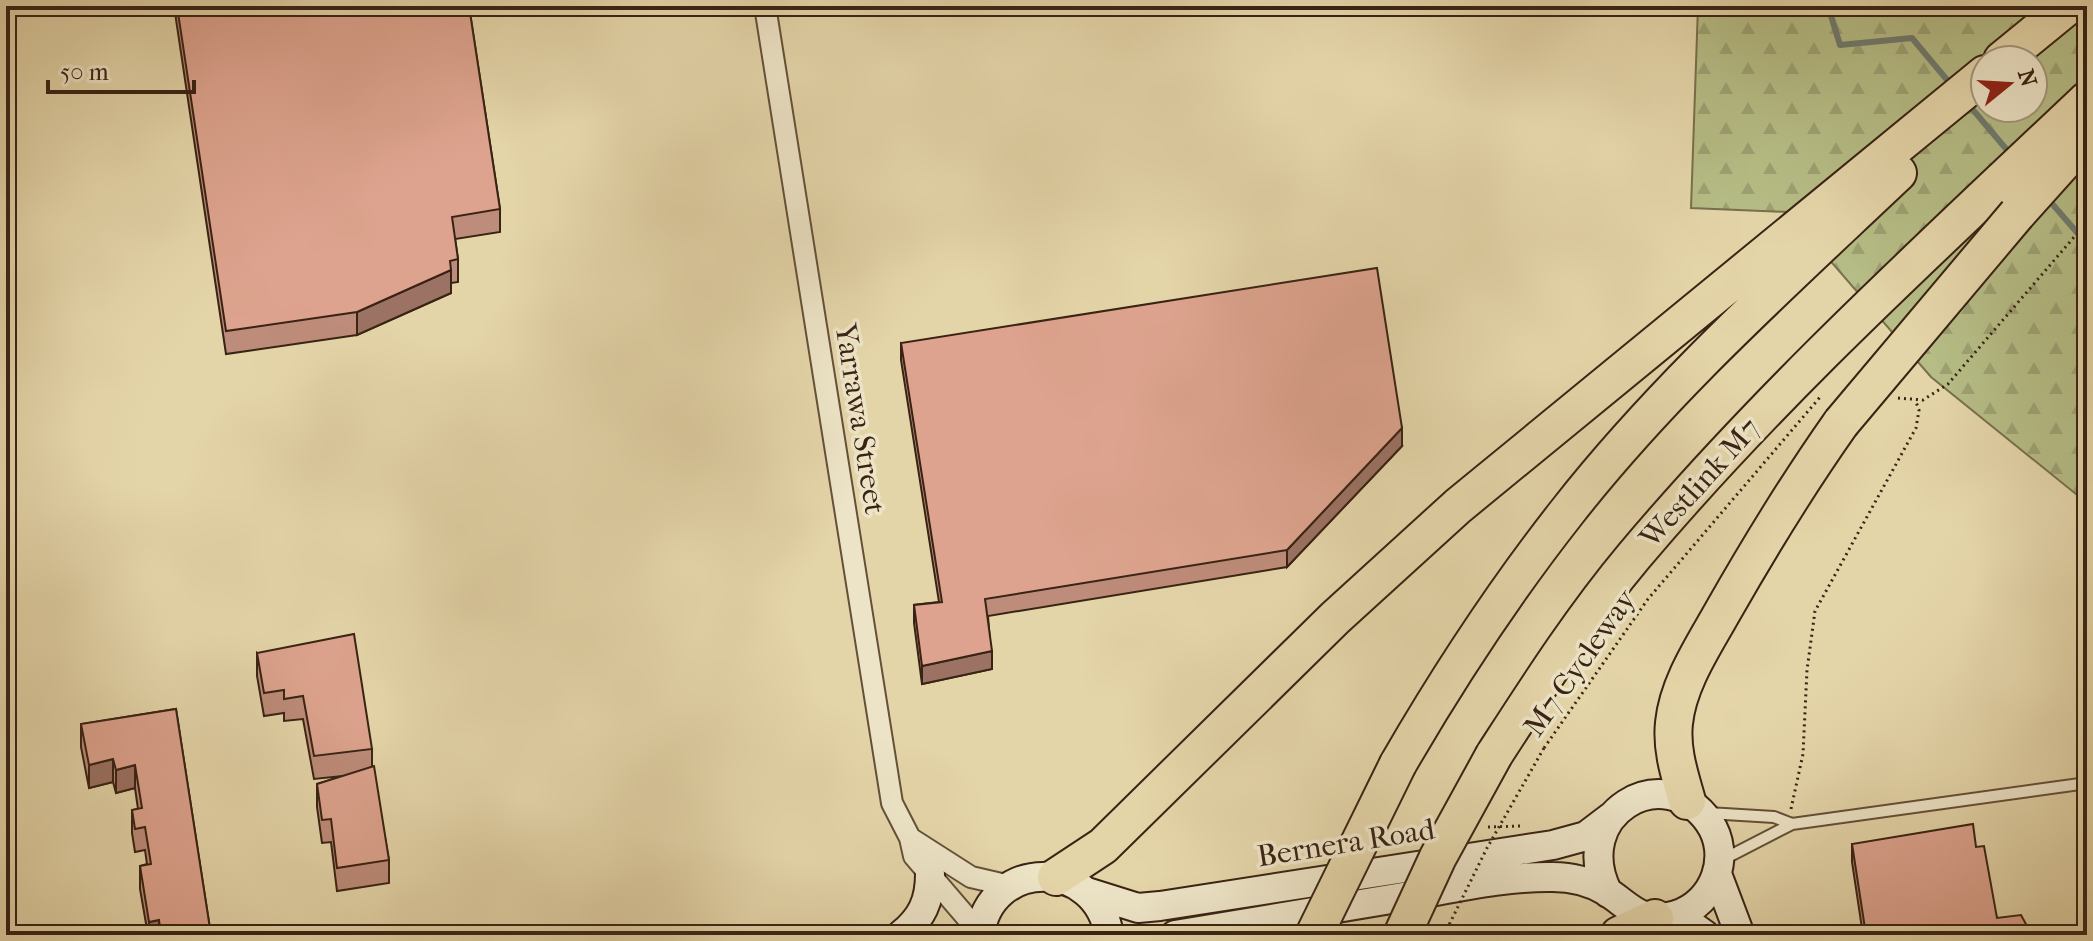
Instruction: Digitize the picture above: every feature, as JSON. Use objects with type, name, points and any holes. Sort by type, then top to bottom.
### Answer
[{"type":"highway","points":[[2022,44],[2071,6]]},
{"type":"highway","points":[[2033,44],[2071,6]]},
{"type":"highway","points":[[1071,884],[1103,846],[1399,557],[1969,87]]},
{"type":"highway","name":"Westlink M7","points":[[1402,935],[1438,857],[1494,755],[1558,656],[1632,558],[1705,474],[1821,397],[2087,100]]},
{"type":"highway","points":[[1314,935],[1398,764],[1439,694],[1506,592],[1569,510],[1638,428],[1744,320],[1969,106]]},
{"type":"highway","points":[[1694,807],[1673,744],[1679,699],[1693,665],[1798,483],[1821,397],[2087,136]]},
{"type":"highway","points":[[1619,935],[1666,917]]},
{"type":"main road","points":[[1705,935],[1666,917],[1629,910],[1608,893],[1599,874],[1597,854],[1601,834],[1611,816],[1621,807],[1646,796],[1660,795],[1694,807],[1716,835],[1718,868],[1740,935]]},
{"type":"main road","name":"Bernera Road","points":[[1071,884],[1138,908],[1211,900],[1553,845],[1586,836],[1611,816]]},
{"type":"main road","points":[[1666,917],[1702,900],[1718,868]]},
{"type":"main road","points":[[901,935],[921,915],[929,898],[930,874]]},
{"type":"main road","points":[[978,930],[988,909],[1010,886],[1032,877],[1071,884],[1100,906],[1109,935]]},
{"type":"main road","name":"Bernera Road","points":[[1175,935],[1522,879],[1555,877],[1581,881],[1608,893]]},
{"type":"street","name":"Yarrawa Street","points":[[765,6],[888,786],[892,803],[910,838],[914,856],[978,930]]},
{"type":"street","points":[[910,838],[971,877],[1010,886]]},
{"type":"lane","points":[[1718,868],[1792,824],[2087,783]]},
{"type":"lane","points":[[1694,807],[1774,817],[1792,824]]},
{"type":"path","points":[[1888,392],[1901,400],[1916,402],[1934,395],[1948,384],[2087,222]]},
{"type":"path","name":"M7 Cycleway","points":[[1444,935],[1481,859],[1544,748],[1648,599],[1821,397]]},
{"type":"path","points":[[1790,803],[1803,754],[1807,670],[1815,611],[1916,428],[1919,410],[1916,402]]},
{"type":"green space","points":[[1698,6],[2087,6],[2087,503],[1931,377],[1788,212],[1691,208]]},
{"type":"building","points":[[177,6],[469,6],[500,209],[452,217],[458,259],[450,261],[451,270],[357,312],[226,331]]},
{"type":"building","points":[[1377,268],[1402,428],[1287,550],[985,599],[992,651],[922,666],[914,605],[942,602],[901,343]]},
{"type":"building","points":[[354,634],[372,749],[314,756],[303,696],[284,699],[284,690],[264,693],[257,653]]},
{"type":"building","points":[[176,709],[211,935],[161,935],[159,920],[149,922],[140,866],[151,864],[145,827],[135,829],[132,810],[142,808],[135,765],[116,770],[113,759],[89,765],[81,724]]},
{"type":"building","points":[[374,766],[389,860],[337,868],[331,819],[322,820],[317,784]]},
{"type":"building","points":[[1973,824],[1976,847],[1984,846],[1997,918],[2021,915],[2032,935],[1866,935],[1852,844]]},
{"type":"waterway","points":[[1828,6],[1840,45],[1912,38],[1953,87]]},
{"type":"waterway","points":[[1968,104],[2013,157]]},
{"type":"waterway","points":[[2048,199],[2087,244]]}]
